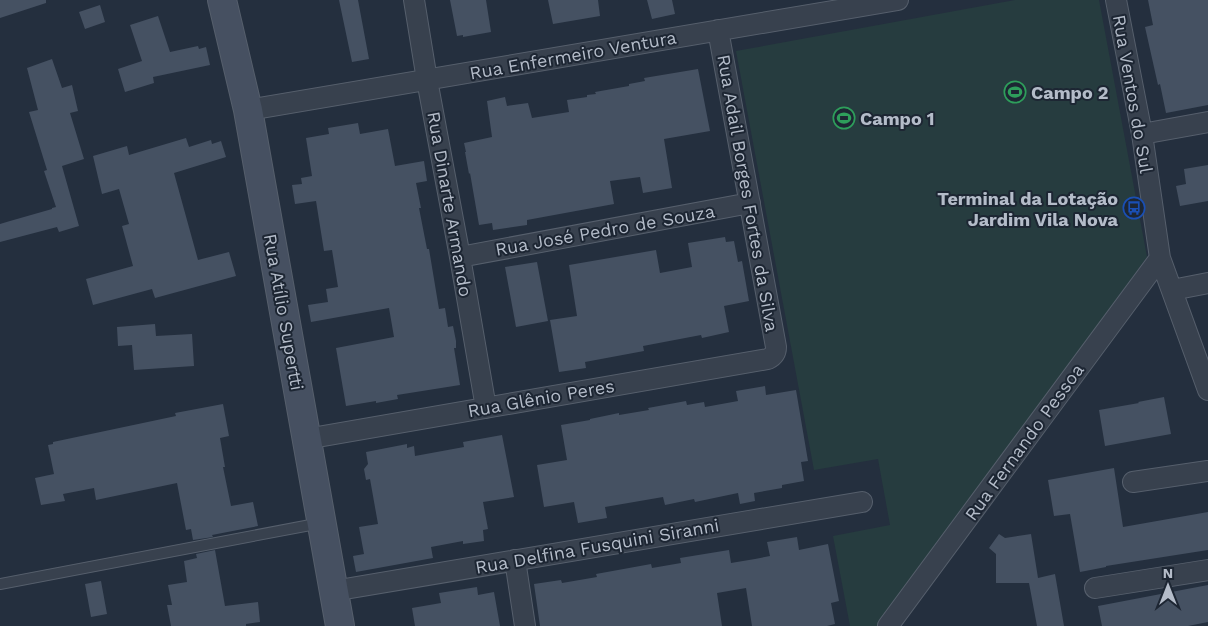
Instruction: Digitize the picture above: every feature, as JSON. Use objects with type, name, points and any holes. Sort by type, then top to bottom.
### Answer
[{"type":"street","name":"Rua Atílio Supertti","points":[[222,0],[248,110],[340,626]]},
{"type":"street","name":"Rua Dinarte Armando","points":[[414,0],[426,80],[460,257],[486,408]]},
{"type":"street","name":"Rua Enfermeiro Ventura","points":[[248,110],[898,0]]},
{"type":"street","name":"Rua Ventos do Sul","points":[[1116,0],[1142,134],[1160,258],[1208,390]]},
{"type":"street","name":"Rua Adail Borges Fortes da Silva","points":[[718,30],[776,347],[774,355]]},
{"type":"street","points":[[1142,134],[1208,122]]},
{"type":"street","name":"Rua José Pedro de Souza","points":[[460,257],[750,203]]},
{"type":"street","name":"Rua Fernando Pessoa","points":[[888,626],[1160,258]]},
{"type":"street","points":[[1172,290],[1208,284]]},
{"type":"street","name":"Rua Glênio Peres","points":[[306,439],[768,359],[774,355]]},
{"type":"street","points":[[1133,482],[1208,471]]},
{"type":"street","name":"Rua Delfina Fusquini Siranni","points":[[333,591],[862,502]]},
{"type":"street","points":[[515,560],[525,626]]},
{"type":"street","points":[[1095,588],[1208,570]]},
{"type":"lane","points":[[0,584],[321,523]]},
{"type":"green space","points":[[1015,0],[1099,0],[1147,257],[880,626],[850,626],[833,536],[890,525],[878,459],[814,470],[736,51]]},
{"type":"building","points":[[0,0],[46,0],[46,3],[0,18]]},
{"type":"building","points":[[339,0],[358,0],[369,59],[352,62]]},
{"type":"building","points":[[450,0],[486,0],[491,32],[463,37],[463,35],[457,36]]},
{"type":"building","points":[[548,0],[598,0],[600,16],[553,24]]},
{"type":"building","points":[[647,0],[672,0],[675,14],[652,19]]},
{"type":"building","points":[[1148,0],[1208,0],[1208,105],[1166,113],[1145,27],[1153,25]]},
{"type":"building","points":[[100,5],[105,22],[85,29],[79,12]]},
{"type":"building","points":[[158,16],[170,52],[198,46],[199,49],[206,47],[210,65],[153,77],[154,83],[125,92],[118,69],[142,61],[130,25]]},
{"type":"building","points":[[52,59],[62,88],[72,85],[78,111],[70,113],[84,159],[62,166],[79,226],[59,232],[57,227],[0,242],[0,224],[56,207],[44,171],[47,170],[29,112],[38,110],[27,68]]},
{"type":"building","points":[[698,69],[710,131],[664,139],[672,188],[643,193],[640,177],[610,181],[614,204],[527,220],[527,225],[493,230],[492,223],[479,225],[464,143],[492,137],[487,101],[505,97],[507,106],[528,103],[532,118],[569,112],[567,100],[587,97],[587,95],[596,94],[595,92],[629,86],[629,84],[645,81],[644,78]]},
{"type":"building","points":[[358,123],[360,134],[388,129],[395,166],[424,161],[427,181],[416,183],[421,208],[419,208],[427,249],[429,249],[439,309],[445,308],[448,327],[453,326],[456,341],[456,348],[454,348],[460,385],[397,395],[398,399],[346,406],[336,348],[394,337],[389,308],[311,322],[308,305],[328,302],[326,289],[338,287],[332,250],[324,251],[316,201],[295,204],[292,185],[302,184],[301,178],[312,176],[306,138],[329,134],[328,128]]},
{"type":"building","points":[[186,138],[189,147],[211,140],[212,144],[221,141],[226,157],[174,173],[198,260],[229,252],[236,276],[155,298],[152,289],[93,305],[86,279],[133,266],[122,226],[129,224],[119,189],[102,194],[93,156],[127,146],[129,155]]},
{"type":"building","points":[[1208,165],[1208,201],[1180,206],[1176,186],[1186,184],[1184,169]]},
{"type":"building","points":[[725,237],[726,242],[734,241],[738,262],[742,261],[749,301],[724,306],[729,332],[702,338],[701,335],[643,346],[644,351],[585,362],[586,368],[559,372],[550,320],[577,316],[569,265],[656,250],[660,273],[692,267],[688,243]]},
{"type":"building","points":[[537,262],[548,321],[516,327],[505,267]]},
{"type":"building","points":[[155,324],[156,336],[192,334],[194,366],[134,370],[132,345],[118,346],[117,327]]},
{"type":"building","points":[[765,386],[766,395],[796,390],[808,461],[801,462],[804,481],[782,485],[782,488],[754,493],[755,501],[740,504],[738,493],[695,502],[694,499],[665,505],[663,497],[605,507],[607,518],[578,523],[574,502],[544,507],[537,465],[567,460],[561,425],[619,413],[619,415],[649,410],[648,408],[686,401],[687,405],[704,402],[705,407],[738,401],[736,391]]},
{"type":"building","points":[[1164,397],[1171,434],[1105,446],[1099,410]]},
{"type":"building","points":[[223,404],[229,436],[220,438],[225,467],[223,467],[231,506],[253,502],[258,526],[193,540],[191,529],[186,530],[177,483],[96,500],[94,488],[63,494],[65,501],[41,505],[35,478],[54,474],[48,445],[53,444],[53,442],[176,416],[175,413]]},
{"type":"building","points":[[502,435],[514,497],[483,502],[488,529],[483,530],[484,541],[463,544],[463,541],[431,547],[433,558],[356,572],[353,556],[364,554],[359,527],[378,524],[370,479],[366,480],[364,469],[368,464],[366,452],[407,444],[407,448],[414,446],[415,456],[464,447],[463,442]]},
{"type":"building","points":[[1114,468],[1123,527],[1208,512],[1208,550],[1106,566],[1080,572],[1070,514],[1054,516],[1048,480]]},
{"type":"building","points":[[999,534],[1005,538],[1031,534],[1038,578],[1055,574],[1064,626],[1037,626],[1029,583],[996,583],[996,554],[989,548]]},
{"type":"building","points":[[797,537],[799,550],[828,544],[839,601],[831,603],[835,624],[827,626],[752,626],[746,588],[717,593],[722,626],[540,626],[534,584],[561,580],[562,583],[597,577],[596,574],[651,564],[652,568],[681,563],[680,558],[729,550],[731,563],[755,559],[770,556],[767,542]]},
{"type":"building","points":[[215,550],[225,606],[258,602],[260,622],[246,624],[246,626],[171,626],[167,605],[172,605],[168,585],[187,582],[184,561],[197,558],[196,554]]},
{"type":"building","points":[[101,581],[107,614],[91,617],[85,584]]},
{"type":"building","points":[[1208,585],[1208,622],[1188,626],[1102,626],[1098,606]]},
{"type":"building","points":[[477,587],[478,595],[494,592],[500,626],[415,626],[412,608],[441,603],[439,593]]},
{"type":"place","name":"Campo 2","points":[[1015,92]]},
{"type":"place","name":"Campo 1","points":[[844,118]]},
{"type":"place","name":"Terminal da Lotação Jardim Vila Nova","points":[[1134,208]]}]
